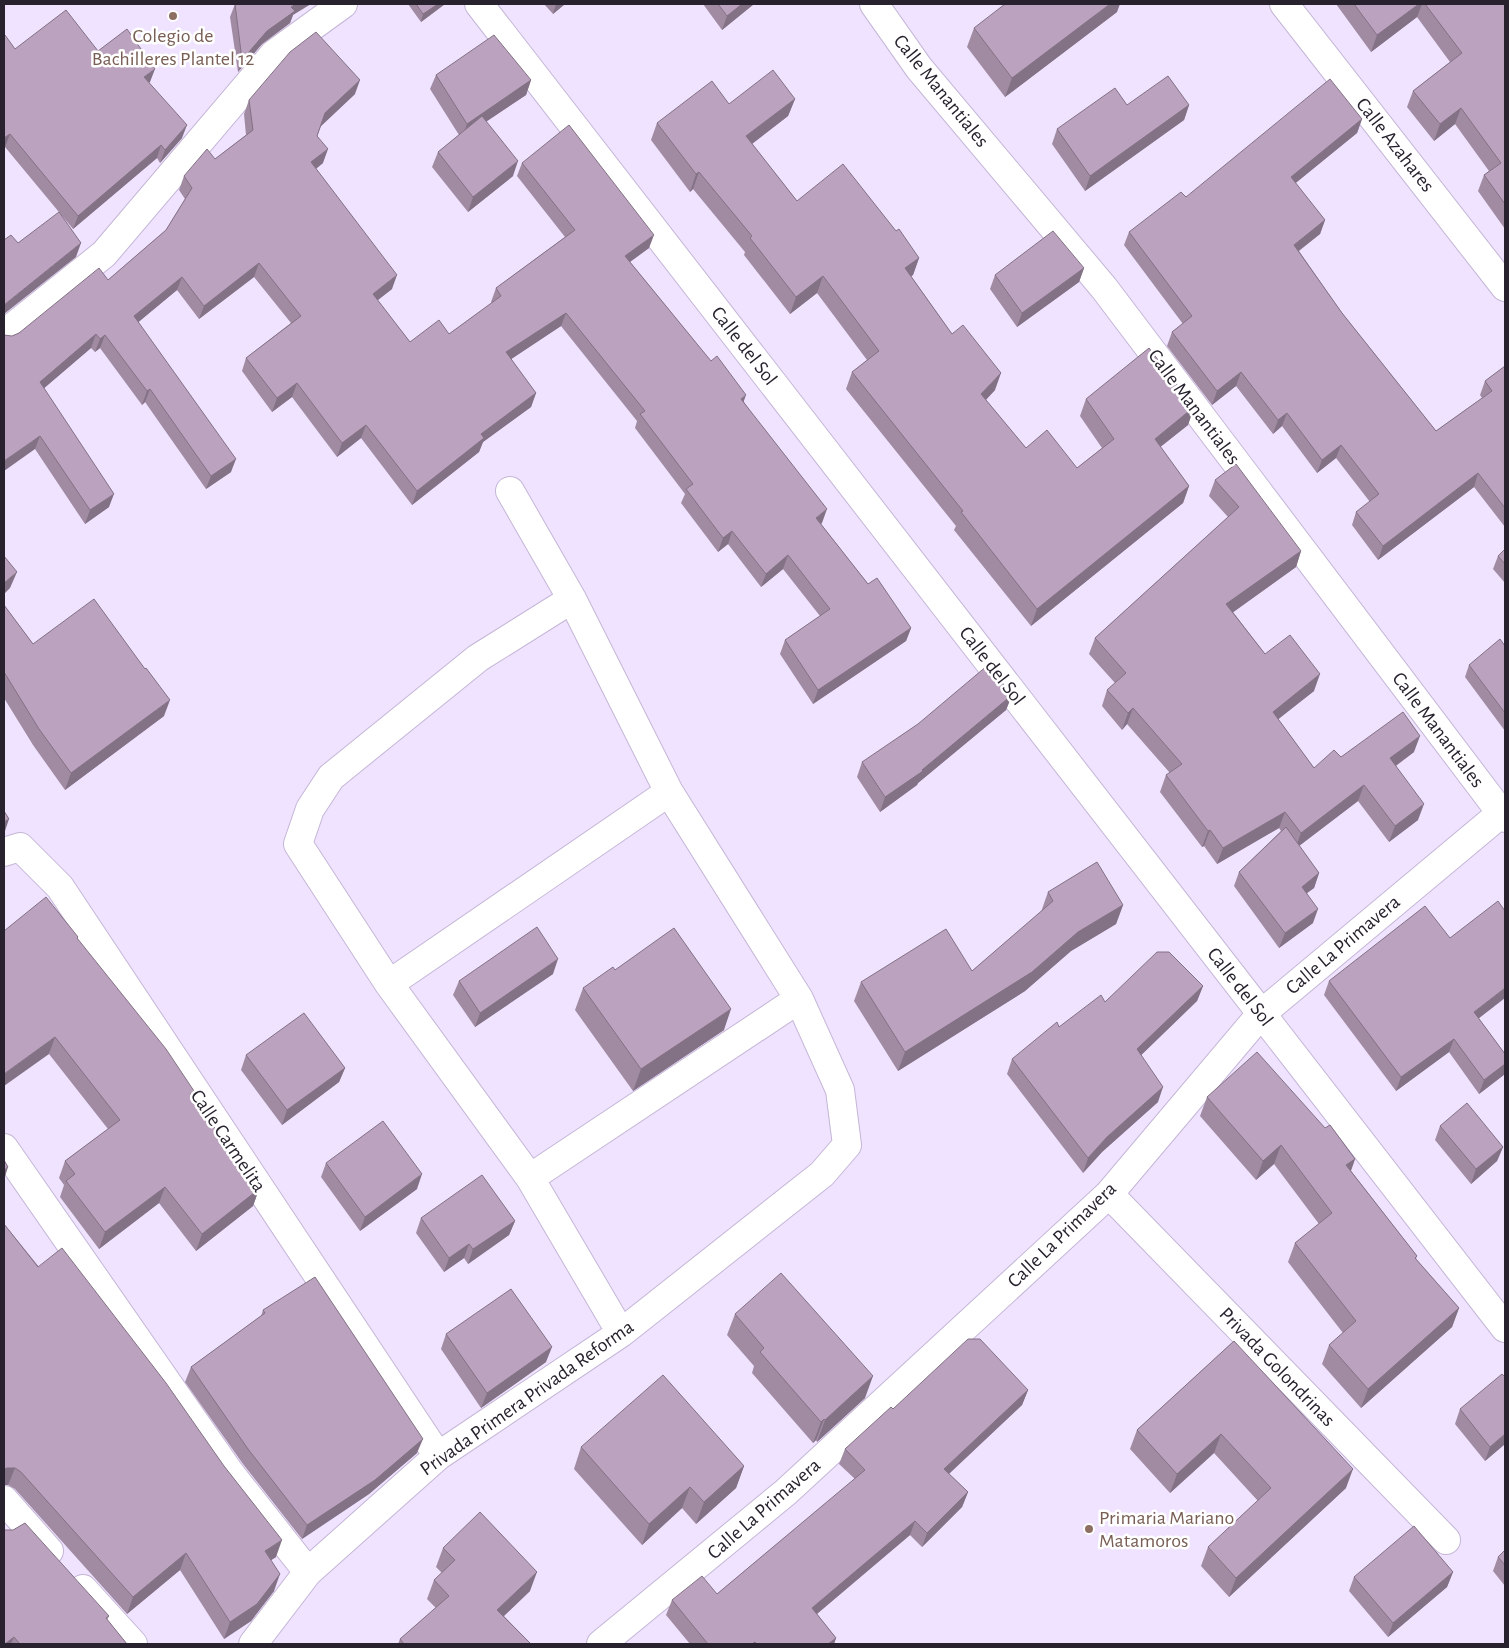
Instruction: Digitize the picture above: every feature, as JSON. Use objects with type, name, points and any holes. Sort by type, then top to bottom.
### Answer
[{"type":"street","points":[[4,334],[104,254],[274,54],[343,4]]},
{"type":"street","name":"Calle del Sol","points":[[479,4],[1505,1328]]},
{"type":"street","name":"Calle Manantiales","points":[[874,4],[919,68],[1104,288],[1504,814]]},
{"type":"street","name":"Calle Azahares","points":[[1284,4],[1505,287]]},
{"type":"street","name":"Privada Primera Privada Reforma","points":[[253,1644],[308,1572],[438,1456],[621,1333],[822,1174],[847,1145],[840,1090],[800,999],[669,792],[572,599],[510,491]]},
{"type":"street","points":[[572,599],[478,658],[332,778],[310,809],[298,844],[389,984],[530,1178],[621,1333]]},
{"type":"street","points":[[389,984],[669,792]]},
{"type":"street","name":"Calle La Primavera","points":[[602,1644],[786,1492],[1109,1194],[1261,1014],[1504,814]]},
{"type":"street","name":"Calle Carmelita","points":[[4,852],[20,847],[60,887],[438,1456]]},
{"type":"street","points":[[530,1178],[800,999]]},
{"type":"street","points":[[4,1148],[230,1473],[308,1572]]},
{"type":"street","name":"Privada Golondrinas","points":[[1109,1194],[1446,1540]]},
{"type":"street","points":[[9,1517],[133,1644]]},
{"type":"building","points":[[235,4],[296,4],[291,7],[295,11],[267,31],[242,60]]},
{"type":"building","points":[[416,4],[438,4],[423,14]]},
{"type":"building","points":[[718,4],[742,4],[727,16]]},
{"type":"building","points":[[1005,4],[1110,4],[1012,78],[974,28]]},
{"type":"building","points":[[1354,4],[1419,4],[1377,35]]},
{"type":"building","points":[[1425,4],[1505,4],[1505,204],[1484,175],[1501,163],[1461,108],[1440,124],[1413,91],[1462,53]]},
{"type":"building","points":[[66,10],[98,51],[127,29],[155,69],[144,77],[187,125],[165,150],[161,145],[78,216],[10,134],[4,138],[4,36],[15,49]]},
{"type":"building","points":[[316,32],[360,80],[325,113],[317,136],[328,149],[311,162],[397,275],[373,294],[410,342],[439,320],[449,334],[501,296],[496,288],[575,230],[522,163],[569,125],[654,235],[625,256],[711,361],[717,356],[746,395],[741,399],[827,509],[816,518],[868,584],[877,578],[911,628],[818,690],[785,640],[830,609],[788,555],[766,574],[732,531],[723,538],[686,489],[693,484],[640,414],[645,411],[566,313],[506,352],[536,393],[481,434],[484,438],[417,491],[366,425],[342,443],[297,383],[277,398],[246,358],[301,316],[259,263],[204,306],[182,277],[134,316],[236,459],[211,476],[150,389],[147,391],[105,335],[100,339],[96,334],[40,382],[114,494],[90,510],[40,436],[4,461],[4,335],[12,336],[19,333],[99,268],[108,280],[166,230],[192,188],[184,176],[207,149],[215,159],[253,130],[249,100],[290,52]]},
{"type":"building","points":[[494,35],[531,80],[467,124],[436,75]]},
{"type":"building","points":[[773,70],[795,99],[746,136],[797,201],[843,164],[896,231],[899,229],[919,258],[905,268],[952,334],[963,325],[1001,373],[981,394],[1026,448],[1047,430],[1077,468],[1114,439],[1086,399],[1149,348],[1194,407],[1155,439],[1189,486],[1037,609],[961,512],[963,511],[852,372],[879,351],[823,276],[796,297],[750,238],[752,236],[699,172],[696,174],[657,123],[712,81],[729,104]]},
{"type":"building","points":[[1168,76],[1189,105],[1090,176],[1057,129],[1115,88],[1127,105]]},
{"type":"building","points":[[1330,79],[1362,119],[1291,177],[1325,220],[1294,245],[1342,313],[1436,431],[1492,391],[1485,381],[1505,366],[1505,508],[1478,473],[1383,546],[1356,512],[1379,494],[1341,445],[1322,460],[1287,413],[1278,420],[1241,372],[1217,391],[1172,332],[1192,316],[1129,232],[1181,192],[1186,197]]},
{"type":"building","points":[[482,116],[518,161],[473,197],[438,152]]},
{"type":"building","points":[[59,212],[81,243],[4,305],[4,240],[11,235],[18,243]]},
{"type":"building","points":[[1053,231],[1084,268],[1022,313],[995,275]]},
{"type":"building","points":[[1236,464],[1301,551],[1226,604],[1265,654],[1290,635],[1320,674],[1273,712],[1314,768],[1334,750],[1341,757],[1403,712],[1420,736],[1390,758],[1424,804],[1395,826],[1364,785],[1301,833],[1285,812],[1223,848],[1166,775],[1182,764],[1133,708],[1128,713],[1107,690],[1126,673],[1095,638],[1239,507],[1215,480]]},
{"type":"building","points":[[1505,549],[1505,564],[1498,556]]},
{"type":"building","points":[[4,556],[17,572],[4,583]]},
{"type":"building","points":[[94,599],[170,700],[71,773],[39,729],[4,672],[4,605],[33,644]]},
{"type":"building","points":[[1500,639],[1505,646],[1505,713],[1469,665]]},
{"type":"building","points":[[988,665],[1012,695],[923,771],[885,797],[862,762],[918,724]]},
{"type":"building","points":[[4,811],[9,819],[4,822]]},
{"type":"building","points":[[1286,827],[1319,873],[1302,887],[1318,909],[1285,933],[1239,872]]},
{"type":"building","points":[[1097,862],[1123,905],[1078,932],[1032,972],[905,1052],[861,982],[946,929],[972,971],[1053,901],[1048,892]]},
{"type":"building","points":[[46,897],[166,1049],[194,1091],[190,1094],[259,1189],[202,1234],[165,1187],[105,1232],[66,1181],[75,1174],[65,1161],[120,1120],[55,1037],[4,1074],[4,931]]},
{"type":"building","points":[[1498,901],[1505,911],[1505,988],[1474,1012],[1505,1054],[1505,1064],[1484,1080],[1454,1039],[1401,1077],[1329,981],[1425,906],[1450,938]]},
{"type":"building","points":[[537,927],[558,959],[480,1013],[459,981]]},
{"type":"building","points":[[674,928],[731,1009],[641,1069],[583,988],[613,967],[615,970]]},
{"type":"building","points":[[1157,952],[1169,952],[1203,986],[1137,1049],[1163,1087],[1107,1137],[1088,1158],[1012,1059],[1057,1022],[1059,1027],[1101,995],[1105,1002]]},
{"type":"building","points":[[304,1013],[345,1068],[287,1110],[246,1055]]},
{"type":"building","points":[[1257,1052],[1325,1128],[1330,1125],[1355,1159],[1346,1165],[1417,1256],[1415,1258],[1459,1308],[1368,1389],[1329,1345],[1356,1321],[1295,1243],[1332,1213],[1281,1145],[1263,1161],[1207,1097]]},
{"type":"building","points":[[1467,1103],[1503,1147],[1476,1169],[1440,1126]]},
{"type":"building","points":[[383,1121],[422,1174],[365,1217],[326,1163]]},
{"type":"building","points":[[4,1160],[8,1167],[4,1170]]},
{"type":"building","points":[[482,1175],[515,1221],[473,1249],[469,1244],[449,1258],[421,1218]]},
{"type":"building","points":[[4,1224],[38,1267],[62,1248],[166,1383],[224,1466],[282,1540],[265,1551],[280,1574],[257,1604],[230,1622],[186,1553],[133,1597],[21,1472],[15,1468],[4,1469]]},
{"type":"building","points":[[781,1273],[873,1376],[821,1422],[760,1352],[764,1348],[735,1314]]},
{"type":"building","points":[[315,1277],[423,1439],[375,1480],[307,1525],[248,1449],[191,1367],[265,1313],[263,1310]]},
{"type":"building","points":[[511,1289],[552,1347],[487,1393],[446,1334]]},
{"type":"building","points":[[968,1339],[980,1339],[1028,1390],[944,1469],[968,1492],[927,1533],[915,1521],[812,1608],[836,1638],[828,1644],[757,1644],[755,1642],[752,1644],[708,1644],[672,1600],[702,1576],[717,1594],[865,1470],[845,1449],[891,1407],[893,1409]]},
{"type":"building","points":[[1234,1341],[1353,1469],[1236,1578],[1208,1547],[1271,1488],[1221,1434],[1177,1474],[1137,1430]]},
{"type":"building","points":[[1502,1374],[1505,1377],[1505,1434],[1490,1447],[1460,1409]]},
{"type":"building","points":[[663,1375],[744,1466],[704,1502],[690,1487],[649,1524],[581,1447]]},
{"type":"building","points":[[480,1512],[537,1572],[497,1610],[531,1644],[404,1644],[400,1639],[449,1596],[434,1580],[455,1560],[443,1548]]},
{"type":"building","points":[[25,1523],[109,1616],[106,1618],[127,1644],[20,1644],[14,1637],[4,1644],[4,1529],[13,1530]]},
{"type":"building","points":[[1414,1526],[1453,1572],[1393,1623],[1354,1577]]},
{"type":"building","points":[[1505,1550],[1505,1565],[1498,1557]]},
{"type":"place","name":"Colegio de Bachilleres Plantel 12","points":[[173,16]]},
{"type":"place","name":"Primaria Mariano Matamoros","points":[[1089,1529]]}]
